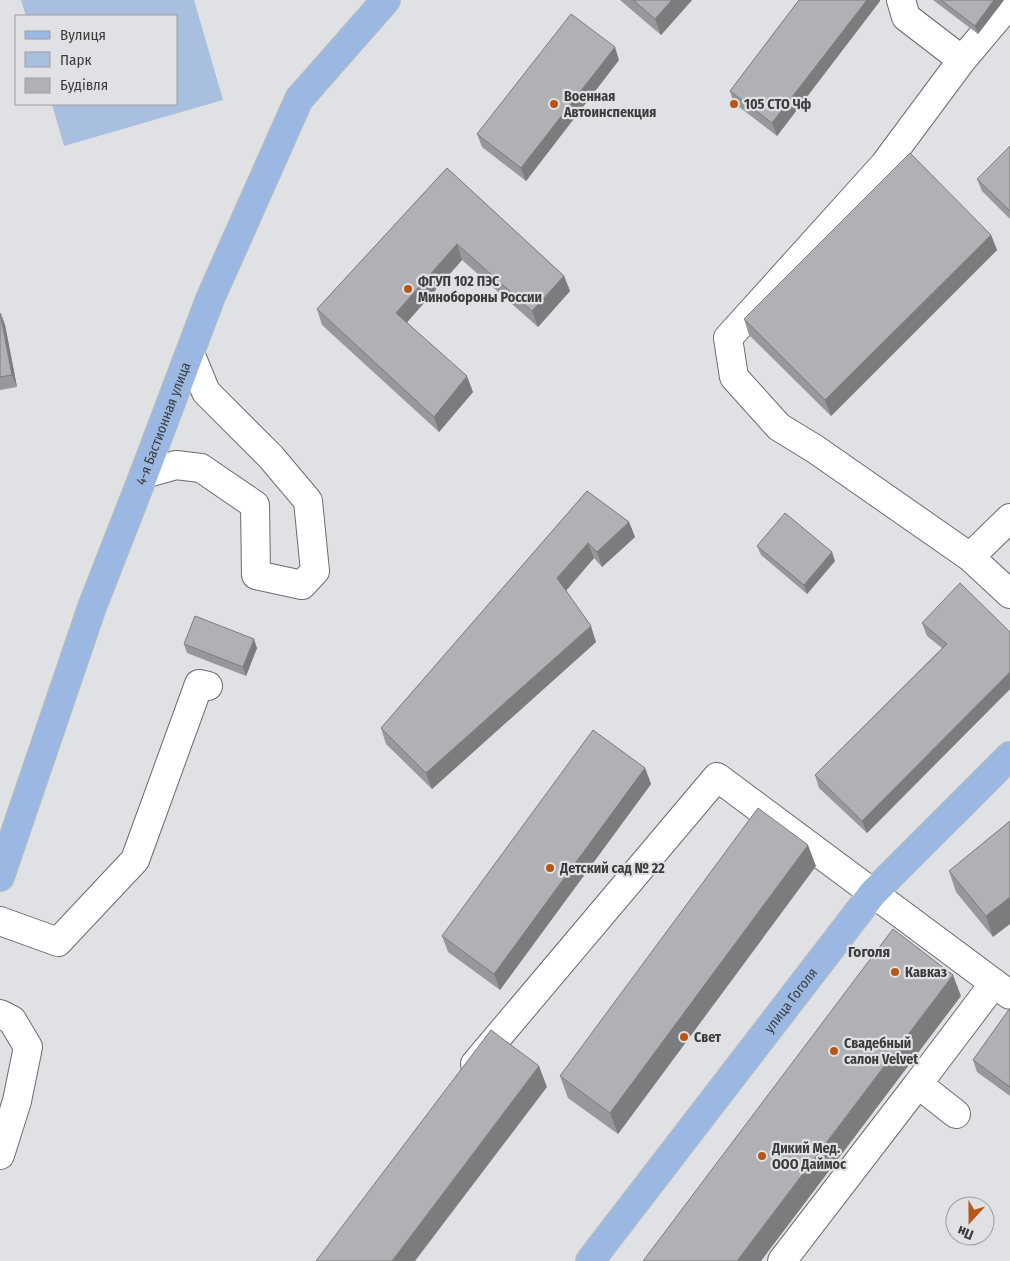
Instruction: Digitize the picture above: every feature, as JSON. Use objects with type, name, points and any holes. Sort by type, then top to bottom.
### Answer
[{"type":"main road","name":"4-я Бастионная улица","points":[[0,877],[92,607],[210,299],[299,99],[386,0]]},
{"type":"main road","name":"улица Гоголя","points":[[590,1261],[873,894],[1010,756]]},
{"type":"street","points":[[901,0],[906,17],[962,60]]},
{"type":"street","points":[[1010,3],[962,60],[884,165],[728,338],[734,377],[779,427],[815,448],[970,557],[1010,594]]},
{"type":"street","points":[[144,474],[176,465],[201,468],[255,505],[256,576],[302,585],[315,572],[308,501],[271,457],[206,392],[190,353]]},
{"type":"street","points":[[970,557],[1010,518]]},
{"type":"street","points":[[0,921],[58,942],[135,860],[199,684],[208,686]]},
{"type":"street","points":[[460,1082],[717,777],[1001,988],[918,1084],[782,1261]]},
{"type":"street","points":[[0,1014],[12,1020],[28,1047],[16,1101],[0,1155]]},
{"type":"street","points":[[918,1084],[956,1114]]},
{"type":"green space","points":[[21,0],[194,0],[223,100],[64,146],[52,105],[178,105],[178,15],[26,15]]},
{"type":"building","points":[[633,0],[672,0],[655,19]]},
{"type":"building","points":[[799,0],[867,0],[772,123],[730,91]]},
{"type":"building","points":[[941,0],[994,0],[975,26]]},
{"type":"building","points":[[571,14],[615,47],[521,168],[477,134]]},
{"type":"building","points":[[1010,146],[1010,211],[977,179]]},
{"type":"building","points":[[910,153],[991,235],[825,400],[744,319]]},
{"type":"building","points":[[447,168],[564,276],[532,311],[457,244],[396,313],[467,376],[434,417],[317,309]]},
{"type":"building","points":[[0,313],[12,375],[0,377]]},
{"type":"building","points":[[587,491],[629,522],[597,552],[588,543],[557,578],[591,626],[426,773],[381,728]]},
{"type":"building","points":[[785,513],[832,552],[804,585],[757,546]]},
{"type":"building","points":[[960,583],[1010,632],[1010,672],[862,821],[815,775],[947,644],[922,623]]},
{"type":"building","points":[[195,616],[254,639],[243,667],[184,644]]},
{"type":"building","points":[[593,730],[645,768],[494,974],[442,936]]},
{"type":"building","points":[[758,808],[808,845],[610,1113],[560,1076]]},
{"type":"building","points":[[1010,821],[1010,897],[986,916],[949,871]]},
{"type":"building","points":[[893,929],[953,975],[737,1261],[643,1261]]},
{"type":"building","points":[[1010,1008],[1010,1087],[973,1060]]},
{"type":"building","points":[[491,1030],[539,1066],[392,1261],[316,1261]]},
{"type":"place","name":"Военная Автоинспекция","points":[[554,104]]},
{"type":"place","name":"105 СТО Чф","points":[[734,104]]},
{"type":"place","name":"ФГУП 102 ПЭС Минобороны России","points":[[408,289]]},
{"type":"place","name":"Детский сад № 22","points":[[550,868]]},
{"type":"place","name":"Кавказ","points":[[895,972]]},
{"type":"place","name":"Свет","points":[[684,1037]]},
{"type":"place","name":"Свадебный салон Velvet","points":[[834,1051]]},
{"type":"place","name":"Дикий Мед. ООО Даймос","points":[[762,1156]]},
{"type":"district","name":"Гоголя","points":[[869,952]]}]
